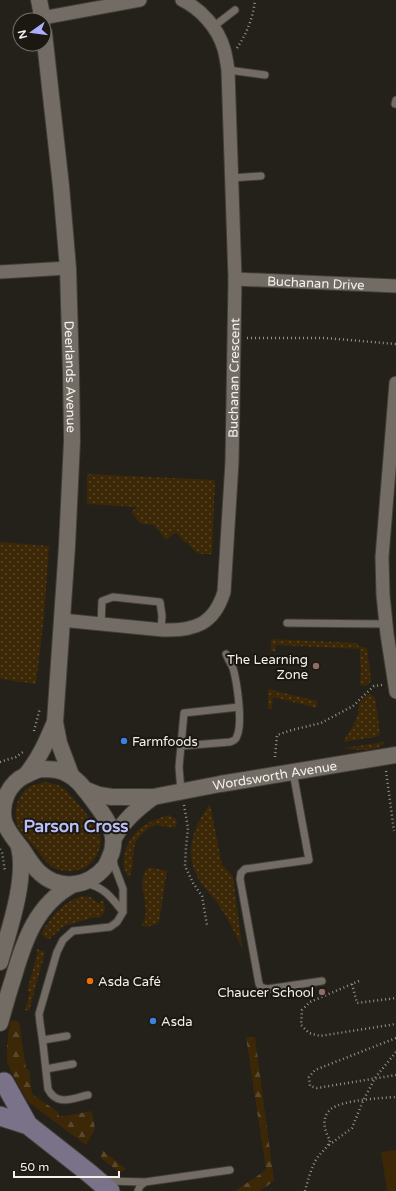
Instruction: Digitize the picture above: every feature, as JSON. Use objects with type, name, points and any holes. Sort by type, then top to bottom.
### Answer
[{"type":"main road","points":[[1,1083],[28,1125],[104,1186]]},
{"type":"main road","points":[[0,1116],[28,1125]]},
{"type":"street","name":"Deerlands Avenue","points":[[39,0],[41,12]]},
{"type":"street","points":[[52,21],[140,0]]},
{"type":"street","name":"Buchanan Crescent","points":[[61,620],[180,630],[191,628],[202,623],[212,615],[221,603],[224,592],[232,462],[235,279],[228,70],[226,57],[217,32],[198,10],[182,0]]},
{"type":"street","name":"Deerlands Avenue","points":[[46,52],[61,186],[68,268],[72,440],[67,546],[55,722],[59,743],[71,775]]},
{"type":"street","points":[[0,272],[68,268]]},
{"type":"street","name":"Buchanan Drive","points":[[235,279],[396,286]]},
{"type":"street","points":[[395,688],[390,631],[383,595],[382,557],[396,384]]},
{"type":"street","name":"Deerlands Avenue","points":[[22,777],[37,761],[55,722]]},
{"type":"street","name":"Wordsworth Avenue","points":[[84,789],[99,795],[112,797],[153,797],[396,755]]},
{"type":"street","points":[[0,780],[6,781],[22,777],[40,769],[51,769],[71,775],[84,789],[106,818],[112,828],[113,845],[105,866],[95,876],[65,889],[52,899],[39,915],[29,932],[19,958],[0,1024]]},
{"type":"street","points":[[22,777],[10,787],[5,798],[2,818],[9,832],[39,872],[49,880],[61,885],[78,883]]},
{"type":"street","name":"Wordsworth Avenue","points":[[113,845],[118,829],[130,815],[153,797]]},
{"type":"street","points":[[0,962],[20,884],[21,860],[18,845]]},
{"type":"lane","points":[[213,27],[235,10]]},
{"type":"lane","points":[[228,70],[265,75]]},
{"type":"lane","points":[[232,178],[261,176]]},
{"type":"lane","points":[[101,624],[102,601],[113,597],[160,602],[162,616],[161,629]]},
{"type":"lane","points":[[287,623],[390,631]]},
{"type":"lane","points":[[181,746],[230,742],[235,740],[237,737],[239,727],[236,680],[226,654]]},
{"type":"lane","points":[[181,791],[179,767],[184,713],[238,707]]},
{"type":"lane","points":[[293,772],[309,860],[245,869],[241,872],[240,879],[259,984],[261,987],[267,989],[322,982]]},
{"type":"lane","points":[[88,1095],[68,1100],[59,1100],[51,1095],[48,1089],[39,1014],[57,952],[63,940],[73,931],[110,926],[117,922],[123,912],[122,889],[114,865],[113,845]]},
{"type":"lane","points":[[78,883],[93,885],[107,892],[123,912]]},
{"type":"lane","points":[[42,1040],[67,1036]]},
{"type":"lane","points":[[46,1069],[73,1064]]},
{"type":"lane","points":[[104,1186],[153,1181],[230,1170]]},
{"type":"lane","points":[[138,1191],[140,1186],[145,1182]]},
{"type":"path","points":[[226,57],[238,48],[248,29],[254,0]]},
{"type":"path","points":[[234,339],[325,338],[396,344]]},
{"type":"path","points":[[275,757],[277,735],[321,723],[353,706],[374,686],[395,688]]},
{"type":"path","points":[[33,732],[41,704],[57,690]]},
{"type":"path","points":[[0,762],[16,757],[25,750]]},
{"type":"path","points":[[391,770],[386,771],[394,831]]},
{"type":"path","points":[[181,791],[188,828],[185,866],[193,883],[202,896],[207,925]]},
{"type":"path","points":[[0,849],[2,853],[5,875]]},
{"type":"path","points":[[359,981],[310,1002],[302,1010],[301,1025],[309,1033],[320,1036],[396,1024]]},
{"type":"path","points":[[352,984],[357,1003],[396,998]]},
{"type":"path","points":[[396,1038],[315,1070],[309,1077],[310,1086],[317,1088],[396,1075]]},
{"type":"path","points":[[304,1191],[310,1172],[318,1157],[329,1146],[352,1128],[363,1101],[376,1078],[396,1052]]},
{"type":"path","points":[[329,1146],[330,1140],[325,1133],[324,1119],[330,1109],[342,1103],[396,1097]]},
{"type":"green space","points":[[87,474],[215,480],[212,554],[203,554],[192,549],[176,532],[166,540],[154,525],[141,524],[131,512],[137,507],[87,504]]},
{"type":"green space","points":[[0,542],[49,546],[44,616],[36,684],[0,679]]},
{"type":"green space","points":[[271,639],[358,643],[358,646],[367,648],[371,680],[367,685],[360,685],[360,649],[276,645],[275,651],[271,651]]},
{"type":"green space","points":[[268,689],[317,701],[317,708],[273,697],[272,709],[268,709]]},
{"type":"green space","points":[[368,694],[375,697],[380,733],[375,737],[343,742],[354,724],[358,714],[359,703]]},
{"type":"green space","points":[[385,742],[377,748],[366,750],[343,748]]},
{"type":"green space","points":[[45,782],[58,785],[65,789],[90,818],[98,830],[101,839],[100,848],[96,857],[86,867],[78,870],[64,871],[51,866],[18,827],[15,813],[20,796],[33,785]]},
{"type":"green space","points":[[210,804],[222,865],[233,876],[242,948],[226,917],[218,904],[207,891],[193,866],[191,845],[198,824]]},
{"type":"green space","points":[[169,815],[176,819],[176,827],[159,825],[152,826],[140,836],[136,842],[129,878],[125,872],[124,857],[133,836],[146,824]]},
{"type":"green space","points":[[149,867],[167,871],[159,922],[147,927],[141,925],[145,918],[146,911],[143,880],[144,873]]},
{"type":"green space","points":[[81,896],[91,897],[98,903],[103,900],[105,910],[103,914],[99,918],[95,917],[64,926],[48,940],[41,934],[58,911],[68,902]]},
{"type":"green space","points":[[37,949],[45,952],[29,1011],[25,1010],[30,992],[27,991],[37,955]]},
{"type":"green space","points":[[11,1020],[19,1021],[26,1069],[29,1070],[32,1094],[58,1112],[59,1117],[92,1111],[95,1129],[86,1145],[27,1101],[7,1063],[7,1047]]},
{"type":"green space","points":[[246,1037],[255,1037],[274,1181],[260,1191],[235,1191],[266,1170]]},
{"type":"green space","points":[[102,1150],[126,1169],[120,1173],[101,1158]]},
{"type":"green space","points":[[396,1150],[396,1191],[387,1191],[381,1152]]},
{"type":"place","name":"The Learning Zone","points":[[316,666]]},
{"type":"place","name":"Farmfoods","points":[[124,741]]},
{"type":"place","name":"Asda Café","points":[[90,981]]},
{"type":"place","name":"Chaucer School","points":[[322,992]]},
{"type":"place","name":"Asda","points":[[153,1021]]},
{"type":"district","name":"Parson Cross","points":[[76,826]]}]
